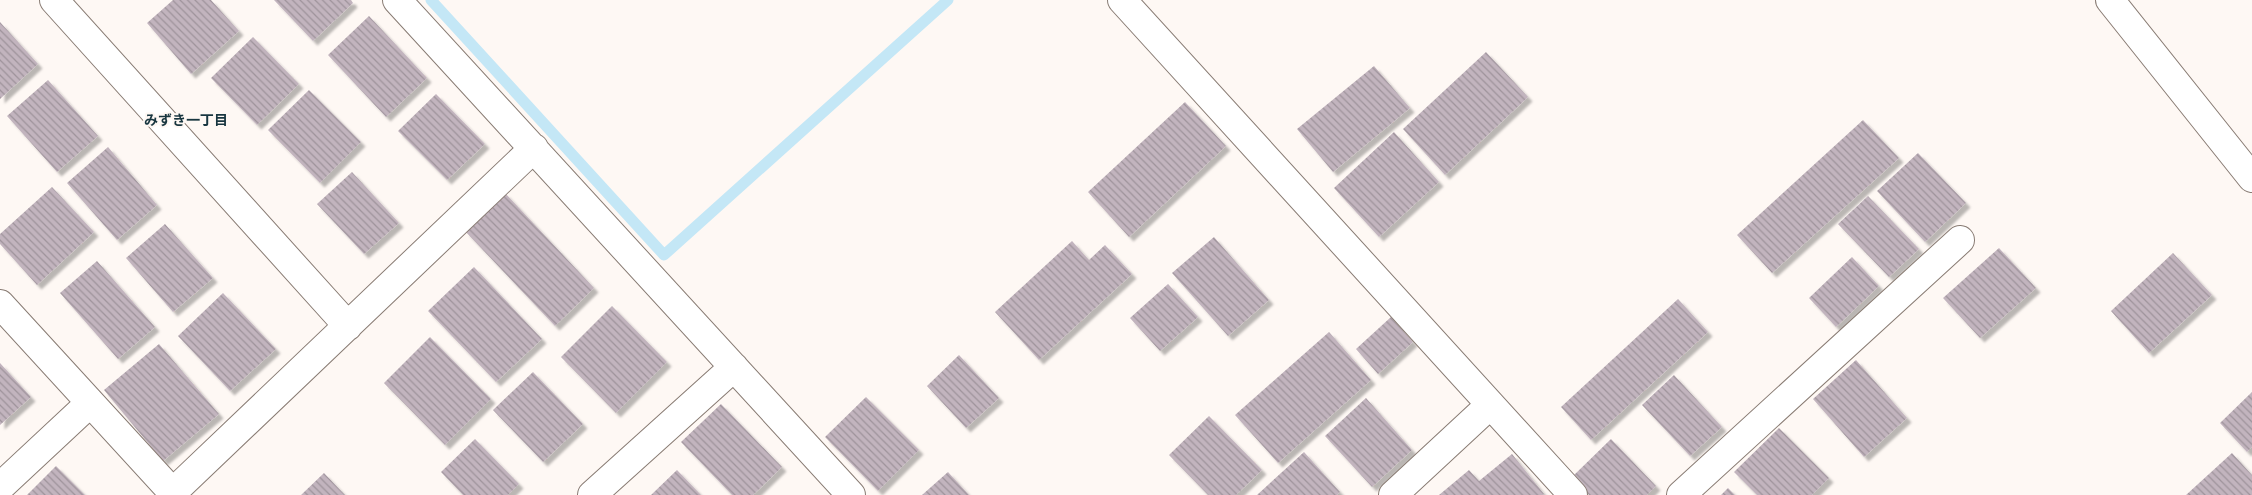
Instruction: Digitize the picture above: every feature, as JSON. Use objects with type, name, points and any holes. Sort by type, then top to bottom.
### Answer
[{"type":"street","points":[[54,0],[348,326]]},
{"type":"street","points":[[397,0],[851,495]]},
{"type":"street","points":[[1122,0],[1573,495]]},
{"type":"street","points":[[2110,0],[2252,178]]},
{"type":"street","points":[[0,304],[173,494],[534,148]]},
{"type":"street","points":[[1681,495],[1960,240]]},
{"type":"street","points":[[592,495],[734,367]]},
{"type":"street","points":[[0,486],[90,403]]},
{"type":"street","points":[[1393,495],[1490,405]]},
{"type":"building","points":[[173,0],[211,0],[239,31],[191,74],[147,23]]},
{"type":"building","points":[[274,0],[351,0],[353,3],[313,41]]},
{"type":"building","points":[[369,16],[427,78],[386,117],[328,55]]},
{"type":"building","points":[[0,22],[38,64],[0,99]]},
{"type":"building","points":[[253,37],[299,84],[257,125],[211,78]]},
{"type":"building","points":[[1486,52],[1528,97],[1445,175],[1403,129]]},
{"type":"building","points":[[1374,66],[1410,108],[1333,172],[1297,129]]},
{"type":"building","points":[[48,80],[98,136],[57,172],[7,116]]},
{"type":"building","points":[[309,90],[361,142],[320,183],[268,130]]},
{"type":"building","points":[[436,94],[485,144],[447,180],[398,131]]},
{"type":"building","points":[[1185,102],[1226,146],[1129,237],[1088,192]]},
{"type":"building","points":[[1863,120],[1899,158],[1772,273],[1737,235]]},
{"type":"building","points":[[1394,132],[1439,182],[1379,237],[1334,188]]},
{"type":"building","points":[[108,147],[157,205],[117,240],[67,183]]},
{"type":"building","points":[[1918,153],[1966,203],[1925,242],[1877,191]]},
{"type":"building","points":[[352,172],[399,223],[364,254],[317,204]]},
{"type":"building","points":[[52,187],[94,232],[37,285],[0,244],[0,234]]},
{"type":"building","points":[[505,193],[594,288],[555,326],[465,231]]},
{"type":"building","points":[[1868,196],[1919,249],[1889,277],[1838,224]]},
{"type":"building","points":[[165,224],[213,278],[173,312],[126,258]]},
{"type":"building","points":[[1214,237],[1269,300],[1228,336],[1172,273]]},
{"type":"building","points":[[1072,241],[1089,260],[1105,245],[1132,274],[1039,360],[995,312]]},
{"type":"building","points":[[1999,248],[2036,288],[1980,338],[1943,298]]},
{"type":"building","points":[[2173,253],[2212,295],[2149,353],[2111,311]]},
{"type":"building","points":[[1852,257],[1879,286],[1836,327],[1809,298]]},
{"type":"building","points":[[97,261],[155,327],[118,359],[60,293]]},
{"type":"building","points":[[474,267],[542,339],[496,382],[428,311]]},
{"type":"building","points":[[1168,284],[1198,317],[1160,351],[1130,318]]},
{"type":"building","points":[[223,293],[276,349],[230,391],[178,336]]},
{"type":"building","points":[[1678,299],[1708,332],[1591,440],[1561,407]]},
{"type":"building","points":[[612,306],[667,362],[616,413],[561,357]]},
{"type":"building","points":[[1391,317],[1413,342],[1378,374],[1356,349]]},
{"type":"building","points":[[1329,332],[1371,380],[1278,463],[1235,415]]},
{"type":"building","points":[[430,337],[491,399],[445,445],[384,383]]},
{"type":"building","points":[[159,344],[219,414],[163,461],[104,390]]},
{"type":"building","points":[[959,355],[999,398],[966,428],[927,386]]},
{"type":"building","points":[[1856,360],[1907,418],[1864,457],[1813,399]]},
{"type":"building","points":[[0,363],[31,397],[0,425]]},
{"type":"building","points":[[533,372],[583,424],[543,462],[493,410]]},
{"type":"building","points":[[1674,375],[1722,427],[1690,456],[1642,405]]},
{"type":"building","points":[[2252,392],[2252,447],[2247,452],[2220,423]]},
{"type":"building","points":[[866,397],[919,450],[878,491],[825,437]]},
{"type":"building","points":[[1366,398],[1412,450],[1372,487],[1325,436]]},
{"type":"building","points":[[721,404],[782,467],[753,495],[732,495],[681,442]]},
{"type":"building","points":[[1209,416],[1262,470],[1236,495],[1208,495],[1169,455]]},
{"type":"building","points":[[1779,428],[1829,478],[1812,495],[1757,495],[1734,472]]},
{"type":"building","points":[[475,439],[519,484],[508,495],[463,495],[441,472]]},
{"type":"building","points":[[1611,439],[1656,486],[1647,495],[1589,495],[1572,477]]},
{"type":"building","points":[[1304,452],[1340,492],[1337,495],[1257,495]]},
{"type":"building","points":[[2232,453],[2252,475],[2252,495],[2186,495]]},
{"type":"building","points":[[1512,454],[1543,495],[1439,495],[1469,470],[1479,481]]},
{"type":"building","points":[[56,466],[85,495],[27,495]]},
{"type":"building","points":[[677,470],[701,495],[651,495]]},
{"type":"building","points":[[948,472],[969,495],[922,495]]},
{"type":"building","points":[[324,473],[345,495],[301,495]]},
{"type":"building","points":[[1728,488],[1735,495],[1721,495]]},
{"type":"waterway","points":[[431,0],[664,255],[948,0]]},
{"type":"district","name":"みずき一丁目","points":[[186,119]]}]
